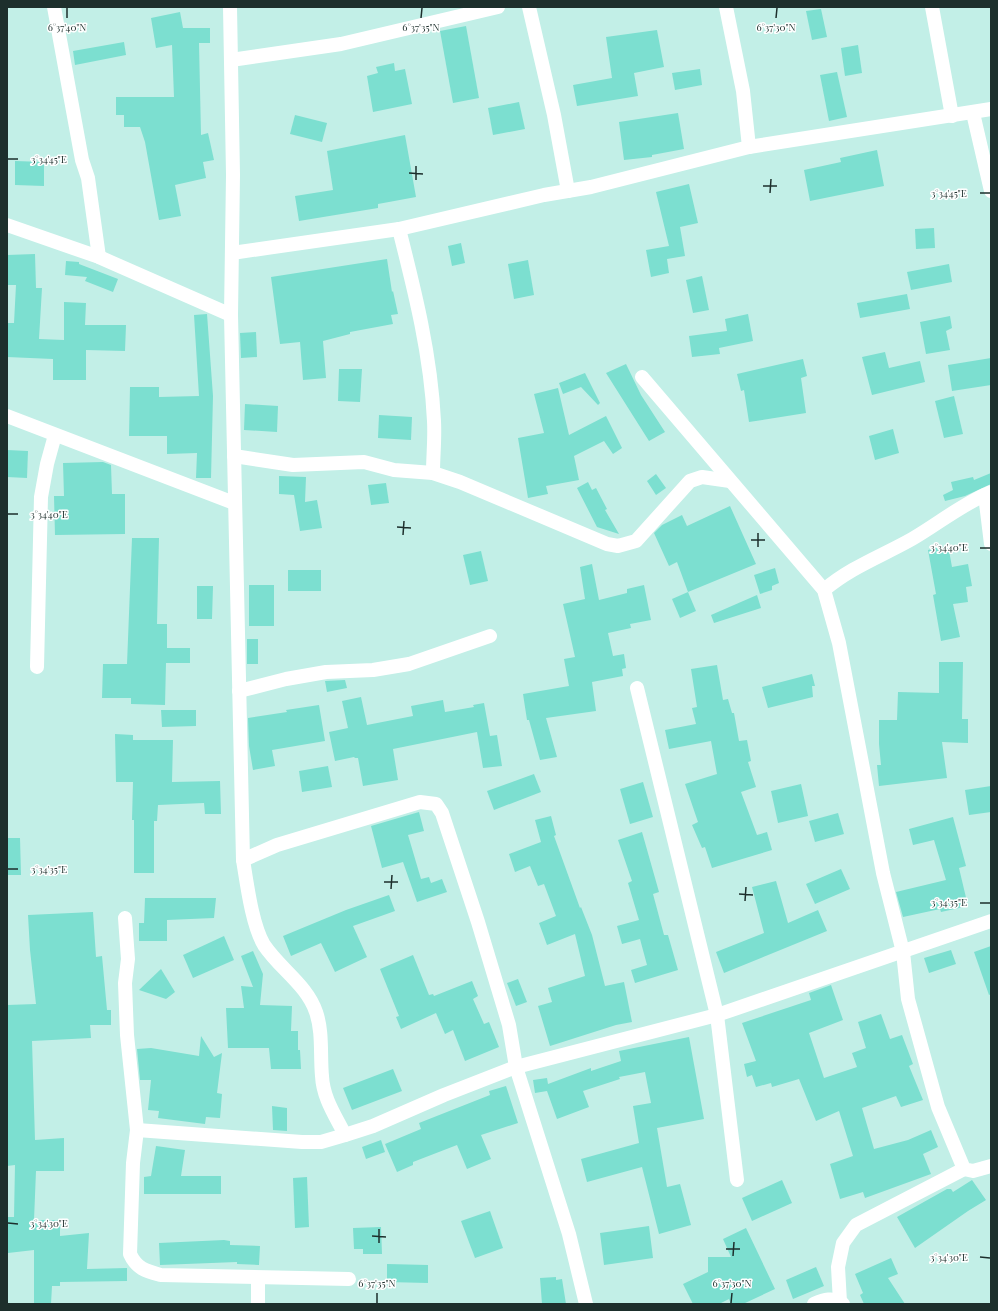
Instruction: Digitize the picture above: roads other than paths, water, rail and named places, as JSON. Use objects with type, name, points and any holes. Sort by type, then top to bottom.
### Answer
[{"type":"street","points":[[54,7],[82,160],[88,178],[99,257]]},
{"type":"street","points":[[230,7],[232,253],[231,315],[243,860],[252,910],[264,944],[282,968],[301,986],[316,1012],[320,1030],[322,1077],[327,1102],[345,1135]]},
{"type":"street","points":[[231,60],[341,44],[498,7]]},
{"type":"street","points":[[529,7],[554,115],[568,191]]},
{"type":"street","points":[[726,7],[742,91],[749,147]]},
{"type":"street","points":[[932,7],[952,116]]},
{"type":"street","points":[[232,253],[399,229],[544,195],[568,191],[749,147],[991,110]]},
{"type":"street","points":[[973,112],[991,191]]},
{"type":"street","points":[[7,225],[99,257],[231,315]]},
{"type":"street","points":[[399,229],[416,295],[431,380],[434,423],[433,474]]},
{"type":"street","points":[[642,377],[824,590],[839,644],[883,873],[903,952],[908,999],[936,1099],[964,1169]]},
{"type":"street","points":[[7,416],[234,503]]},
{"type":"street","points":[[37,667],[41,497],[47,464],[55,434]]},
{"type":"street","points":[[234,456],[299,465],[364,462],[394,470],[433,474],[460,482],[607,544],[618,546],[636,541],[690,482],[702,477],[730,481]]},
{"type":"street","points":[[824,590],[858,566],[911,540],[942,522],[966,504],[988,493],[991,544]]},
{"type":"street","points":[[239,691],[286,679],[326,672],[373,670],[409,664],[490,636]]},
{"type":"street","points":[[637,688],[717,1015],[737,1180]]},
{"type":"street","points":[[243,860],[277,845],[420,802],[436,804],[442,812],[478,922],[509,1025],[516,1068],[569,1234],[586,1304]]},
{"type":"street","points":[[125,918],[128,959],[125,983],[127,1035],[137,1130],[133,1163],[130,1254],[134,1264],[146,1271],[161,1275],[349,1279]]},
{"type":"street","points":[[137,1130],[302,1142],[321,1142],[372,1126],[444,1095],[516,1068],[717,1015],[991,922]]},
{"type":"street","points":[[814,1304],[827,1299],[841,1303],[838,1267],[842,1243],[856,1226],[964,1169],[973,1170],[991,1166]]},
{"type":"street","points":[[258,1278],[258,1304]]}]
